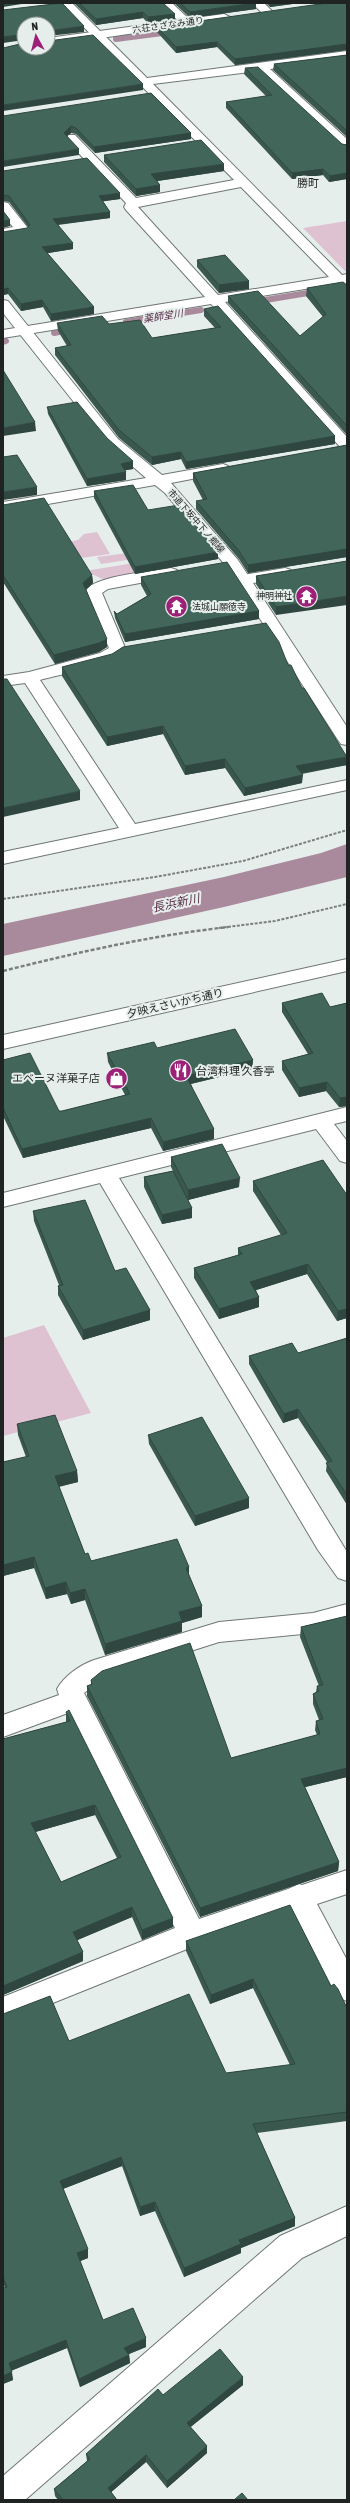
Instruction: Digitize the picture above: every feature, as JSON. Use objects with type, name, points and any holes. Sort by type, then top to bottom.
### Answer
[{"type":"street","points":[[62,3],[156,93],[242,183],[344,281]]},
{"type":"street","points":[[165,3],[186,22]]},
{"type":"street","points":[[255,8],[271,11]]},
{"type":"street","name":"六荘さざなみ通り","points":[[56,41],[238,16]]},
{"type":"street","points":[[144,82],[347,55]]},
{"type":"street","points":[[261,67],[347,146]]},
{"type":"street","points":[[140,96],[156,93]]},
{"type":"street","points":[[71,138],[133,202]]},
{"type":"street","points":[[188,144],[203,142]]},
{"type":"street","points":[[76,161],[106,156]]},
{"type":"street","points":[[133,202],[242,183]]},
{"type":"street","points":[[133,202],[131,207],[213,300],[347,447],[331,451]]},
{"type":"street","points":[[3,206],[22,230],[3,233]]},
{"type":"street","points":[[3,334],[213,300],[344,281]]},
{"type":"street","name":"市道下坂中下ノ郷線","points":[[3,304],[113,442],[170,490],[224,564],[243,580],[263,625],[347,740]]},
{"type":"street","points":[[3,507],[238,467]]},
{"type":"street","points":[[243,580],[302,570]]},
{"type":"street","points":[[3,681],[30,677],[106,657],[126,649],[93,591],[103,585],[185,571]]},
{"type":"street","points":[[30,677],[130,830]]},
{"type":"street","points":[[3,858],[130,830],[279,801],[347,785]]},
{"type":"street","name":"夕映えさいかち通り","points":[[3,1042],[347,965]]},
{"type":"street","points":[[3,1200],[107,1176],[347,1114]]},
{"type":"street","points":[[320,1120],[347,1156]]},
{"type":"street","points":[[107,1176],[327,1543],[347,1572]]},
{"type":"street","points":[[192,1934],[74,1700],[70,1689],[94,1671],[219,1632],[313,1623],[347,1614]]},
{"type":"street","points":[[3,1726],[74,1700]]},
{"type":"street","points":[[3,2010],[192,1934],[299,1896],[347,1882]]},
{"type":"street","points":[[299,1896],[347,1988]]},
{"type":"street","points":[[3,2498],[291,2247],[347,2222]]},
{"type":"path","points":[[3,899],[155,877],[243,860],[347,830]]},
{"type":"path","points":[[3,971],[99,946],[164,934],[275,921],[347,904]]},
{"type":"shaded area","points":[[347,221],[347,271],[345,271],[303,228]]},
{"type":"shaded area","points":[[97,532],[110,554],[74,559],[57,544],[78,540],[84,534]]},
{"type":"shaded area","points":[[135,552],[147,557],[101,564],[97,557]]},
{"type":"shaded area","points":[[152,560],[160,572],[107,581],[85,571]]},
{"type":"shaded area","points":[[44,1325],[91,1413],[3,1436],[3,1338]]},
{"type":"building","points":[[62,3],[84,26],[56,30],[56,16],[16,16],[16,35],[3,37],[3,10]]},
{"type":"building","points":[[79,3],[163,3],[175,14],[148,17],[143,12],[96,19]]},
{"type":"building","points":[[180,3],[256,3],[190,12]]},
{"type":"building","points":[[327,3],[347,3],[347,44],[235,59],[217,42],[176,47],[157,27]]},
{"type":"building","points":[[93,35],[143,84],[3,105],[3,48],[16,45],[16,56],[56,56],[56,40]]},
{"type":"building","points":[[347,55],[347,131],[274,64]]},
{"type":"building","points":[[258,67],[342,144],[347,145],[347,173],[330,176],[323,169],[292,173],[226,102],[272,95],[245,68]]},
{"type":"building","points":[[151,93],[191,133],[94,147],[76,128],[71,126],[64,133],[79,149],[3,161],[3,116]]},
{"type":"building","points":[[201,140],[224,164],[151,174],[160,185],[136,189],[104,155]]},
{"type":"building","points":[[87,158],[120,193],[99,196],[110,212],[53,219],[73,243],[42,247],[94,307],[51,314],[42,300],[21,304],[8,288],[3,289],[3,232],[27,228],[30,225],[9,196],[3,195],[3,171]]},
{"type":"building","points":[[3,211],[10,220],[3,221]]},
{"type":"building","points":[[225,255],[249,281],[219,285],[197,260]]},
{"type":"building","points":[[343,282],[347,285],[347,426],[228,296],[258,291],[300,336],[326,314],[307,288]]},
{"type":"building","points":[[218,306],[335,436],[186,462],[181,452],[152,457],[119,430],[55,348],[71,345],[57,323],[102,316],[109,324],[140,320],[152,338],[221,327],[204,309]]},
{"type":"building","points":[[3,370],[35,422],[3,428]]},
{"type":"building","points":[[77,402],[107,438],[133,461],[121,464],[126,472],[87,479],[47,407]]},
{"type":"building","points":[[347,445],[347,549],[248,565],[239,551],[196,501],[207,499],[193,473]]},
{"type":"building","points":[[17,455],[37,487],[3,492],[3,457]]},
{"type":"building","points":[[133,485],[148,510],[179,505],[218,552],[135,567],[94,491]]},
{"type":"building","points":[[44,498],[92,575],[83,583],[107,639],[99,643],[54,655],[3,575],[3,505]]},
{"type":"building","name":"神明神社","points":[[347,561],[347,596],[276,607],[256,576]]},
{"type":"building","name":"法城山願徳寺","points":[[227,562],[259,611],[125,634],[114,611],[117,614],[151,594],[141,577]]},
{"type":"building","points":[[266,623],[279,642],[288,665],[291,665],[302,688],[304,688],[347,757],[296,766],[303,775],[245,788],[225,759],[185,766],[163,726],[107,737],[62,667],[112,654],[123,647]]},
{"type":"building","points":[[3,679],[7,679],[80,791],[3,808]]},
{"type":"building","points":[[322,993],[330,1007],[347,1003],[347,1097],[340,1098],[327,1082],[299,1088],[282,1061],[313,1053],[282,1003]]},
{"type":"building","points":[[235,1029],[253,1060],[186,1076],[214,1129],[163,1142],[151,1118],[22,1149],[3,1108],[3,1060],[30,1053],[59,1111],[62,1111],[130,1094],[107,1053],[154,1042],[157,1048]]},
{"type":"building","points":[[222,1144],[240,1178],[188,1190],[171,1157]]},
{"type":"building","points":[[323,1160],[347,1195],[347,1309],[338,1311],[308,1264],[250,1282],[259,1297],[219,1309],[194,1268],[242,1254],[238,1248],[287,1233],[253,1181]]},
{"type":"building","points":[[173,1171],[192,1208],[162,1215],[144,1177]]},
{"type":"building","points":[[85,1200],[115,1271],[126,1268],[150,1310],[83,1330],[58,1286],[63,1285],[33,1211]]},
{"type":"building","points":[[347,1338],[347,1495],[326,1463],[332,1461],[298,1409],[284,1414],[249,1356],[292,1343],[298,1353]]},
{"type":"building","points":[[55,1415],[77,1471],[55,1476],[85,1554],[88,1553],[91,1561],[177,1539],[189,1567],[186,1568],[202,1606],[179,1612],[182,1621],[105,1644],[85,1589],[70,1593],[66,1582],[45,1588],[34,1557],[3,1565],[3,1462],[29,1456],[17,1424]]},
{"type":"building","points":[[202,1417],[249,1498],[195,1516],[148,1435]]},
{"type":"building","points":[[347,1616],[347,1768],[301,1779],[339,1862],[200,1908],[87,1686],[92,1684],[91,1680],[102,1671],[190,1643],[231,1758],[320,1734],[316,1721],[323,1719],[313,1694],[319,1691],[317,1686],[323,1685],[301,1627]]},
{"type":"building","points":[[69,1710],[173,1918],[142,1930],[132,1907],[73,1932],[83,1952],[3,1986],[3,1739],[70,1721],[66,1712]],"holes":[[[95,1805],[121,1857],[61,1882],[31,1823]]]},
{"type":"building","points":[[290,1905],[331,1986],[334,1984],[338,1989],[347,2008],[347,2112],[253,2124],[295,2218],[239,2240],[241,2244],[184,2268],[155,2202],[140,2207],[121,2157],[60,2181],[88,2249],[77,2253],[103,2320],[133,2308],[146,2338],[124,2348],[129,2355],[79,2379],[66,2340],[9,2363],[12,2372],[3,2376],[3,2288],[7,2287],[3,2277],[3,2014],[50,1996],[69,2041],[189,1994],[226,2073],[295,2064],[253,1979],[211,1995],[186,1941]]},
{"type":"building","points":[[220,2349],[243,2377],[187,2423],[207,2446],[167,2481],[146,2455],[108,2488],[117,2500],[63,2500],[54,2489],[90,2459],[86,2454],[158,2389],[163,2395]]},
{"type":"building","points":[[242,2493],[248,2500],[234,2500]]},
{"type":"waterway","points":[[116,39],[170,32]]},
{"type":"waterway","name":"薬師堂川","points":[[253,302],[320,291]]},
{"type":"waterway","name":"薬師堂川","points":[[126,322],[201,310]]},
{"type":"waterway","name":"薬師堂川","points":[[54,333],[70,330]]},
{"type":"waterway","name":"長浜新川","points":[[3,940],[224,892],[338,864],[347,859]]},
{"type":"place","name":"神明神社","points":[[307,596]]},
{"type":"place","name":"法城山願徳寺","points":[[176,607]]},
{"type":"place","name":"台湾料理 久香亭","points":[[180,1071]]},
{"type":"place","name":"エベーヌ洋菓子店","points":[[116,1078]]},
{"type":"district","name":"勝町","points":[[308,183]]}]
